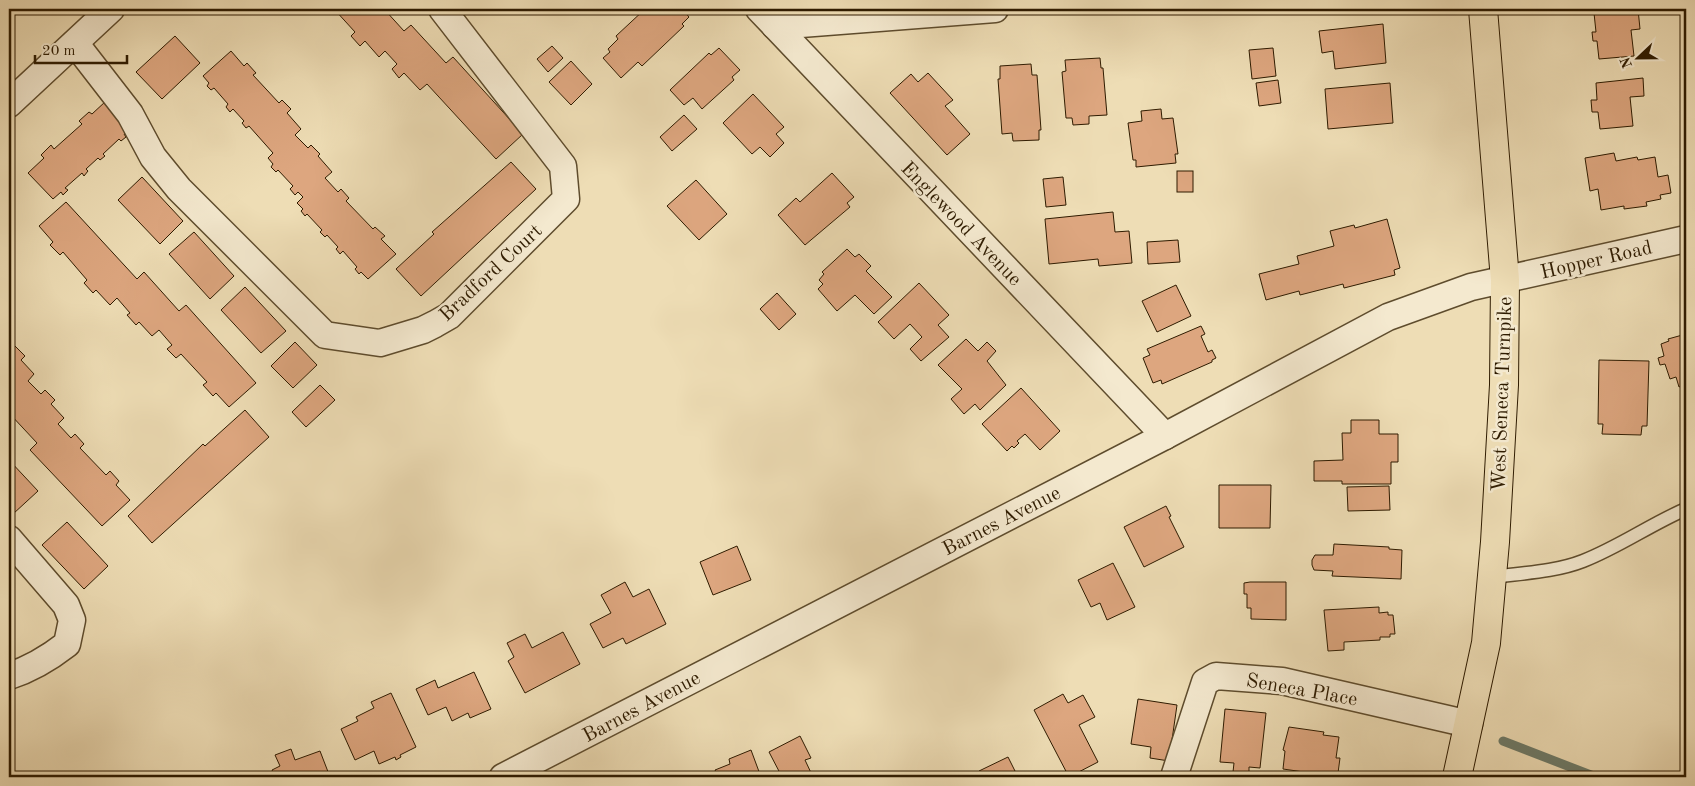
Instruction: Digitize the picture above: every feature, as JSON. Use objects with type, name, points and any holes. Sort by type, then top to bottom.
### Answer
[{"type":"main road","name":"West Seneca Turnpike","points":[[1456,777],[1486,643],[1504,385],[1505,280],[1482,9]]},
{"type":"street","points":[[9,104],[112,9]]},
{"type":"street","name":"Bradford Court","points":[[75,43],[130,114],[152,157],[179,189],[325,335],[380,343],[423,330],[449,316],[566,199],[563,166],[442,9]]},
{"type":"street","points":[[767,18],[995,9]]},
{"type":"street","name":"Englewood Avenue","points":[[767,18],[1165,436]]},
{"type":"street","name":"Hopper Road","points":[[1505,280],[1686,239]]},
{"type":"street","name":"Barnes Avenue","points":[[503,777],[1165,436],[1388,317],[1471,287],[1505,280]]},
{"type":"street","points":[[9,539],[66,605],[72,620],[67,644],[45,661],[9,676]]},
{"type":"street","name":"Seneca Place","points":[[1174,777],[1205,682],[1216,676],[1282,681],[1469,724]]},
{"type":"lane","points":[[1492,577],[1545,570],[1581,562],[1620,545],[1668,517],[1686,509]]},
{"type":"building","points":[[334,9],[384,9],[404,31],[411,25],[446,63],[453,57],[523,134],[496,159],[427,84],[420,90],[404,73],[399,78],[392,69],[397,64],[385,51],[379,57],[365,41],[360,46],[351,36],[355,32]]},
{"type":"building","points":[[645,9],[682,9],[689,17],[682,24],[684,26],[642,66],[638,62],[621,78],[603,58],[610,52],[608,49],[618,39],[616,36]]},
{"type":"building","points":[[1638,9],[1640,29],[1631,30],[1634,56],[1599,59],[1597,41],[1593,41],[1592,32],[1596,32],[1594,13]]},
{"type":"building","points":[[1383,24],[1386,63],[1335,69],[1333,51],[1322,53],[1319,31]]},
{"type":"building","points":[[175,36],[200,63],[162,99],[136,72]]},
{"type":"building","points":[[552,46],[563,58],[548,72],[537,59]]},
{"type":"building","points":[[719,48],[740,70],[732,77],[734,80],[702,109],[693,98],[684,105],[670,90],[709,53],[711,55]]},
{"type":"building","points":[[1273,48],[1276,76],[1252,79],[1249,50]]},
{"type":"building","points":[[231,51],[244,66],[247,63],[256,73],[253,75],[279,103],[282,100],[291,109],[287,113],[301,129],[295,135],[308,148],[311,145],[320,154],[318,156],[332,172],[325,178],[338,192],[341,189],[349,198],[346,201],[373,229],[375,227],[385,236],[381,239],[396,254],[368,279],[361,272],[359,274],[355,269],[357,267],[343,251],[340,254],[336,249],[338,247],[327,235],[325,237],[320,232],[322,230],[307,214],[305,216],[301,211],[303,209],[297,203],[303,197],[298,192],[295,195],[290,189],[293,186],[278,170],[276,172],[271,167],[273,164],[268,158],[273,153],[249,126],[246,128],[242,123],[244,121],[233,109],[230,112],[226,107],[228,104],[214,88],[211,90],[207,86],[209,83],[203,76]]},
{"type":"building","points":[[1100,58],[1101,68],[1103,68],[1107,115],[1089,116],[1089,124],[1073,125],[1072,118],[1066,118],[1062,72],[1066,71],[1065,60]]},
{"type":"building","points":[[571,61],[592,84],[571,105],[549,82]]},
{"type":"building","points":[[1031,64],[1032,75],[1037,75],[1041,130],[1039,130],[1039,140],[1013,141],[1012,133],[1002,134],[998,79],[1000,79],[1000,66]]},
{"type":"building","points":[[928,73],[953,100],[945,106],[970,134],[947,155],[890,93],[911,74],[918,82]]},
{"type":"building","points":[[1643,78],[1644,96],[1630,97],[1633,126],[1600,129],[1598,112],[1592,112],[1591,100],[1597,100],[1596,83]]},
{"type":"building","points":[[1278,80],[1281,103],[1259,106],[1256,83]]},
{"type":"building","points":[[1390,83],[1393,123],[1328,129],[1325,89]]},
{"type":"building","points":[[753,94],[784,127],[776,134],[784,143],[770,157],[760,147],[752,154],[723,123]]},
{"type":"building","points":[[106,101],[131,128],[124,134],[126,137],[121,141],[119,139],[103,154],[105,156],[100,160],[98,158],[86,169],[88,171],[84,176],[82,173],[65,188],[68,190],[63,195],[61,192],[53,199],[28,173],[44,158],[41,155],[51,145],[54,149],[82,124],[79,121],[89,112],[92,114]]},
{"type":"building","points":[[1161,109],[1162,119],[1173,118],[1178,154],[1175,154],[1176,163],[1136,167],[1136,160],[1133,160],[1128,123],[1142,121],[1141,111]]},
{"type":"building","points":[[684,115],[697,129],[672,151],[660,137]]},
{"type":"building","points":[[1614,153],[1616,161],[1637,157],[1638,160],[1655,157],[1658,177],[1668,175],[1671,193],[1660,195],[1661,199],[1646,202],[1647,206],[1624,209],[1624,206],[1601,210],[1598,189],[1590,191],[1585,158]]},
{"type":"building","points":[[511,162],[536,189],[421,296],[396,269],[434,234],[432,232]]},
{"type":"building","points":[[1177,171],[1193,171],[1193,192],[1177,192]]},
{"type":"building","points":[[832,173],[854,197],[847,203],[850,207],[805,245],[778,215],[796,198],[800,202]]},
{"type":"building","points":[[142,177],[183,221],[160,244],[118,200]]},
{"type":"building","points":[[1063,177],[1066,205],[1046,207],[1043,179]]},
{"type":"building","points":[[696,180],[727,214],[699,240],[667,206]]},
{"type":"building","points":[[66,202],[137,279],[144,272],[179,311],[186,305],[256,383],[229,407],[216,393],[213,396],[203,385],[207,382],[181,354],[176,358],[167,349],[172,345],[159,330],[152,336],[139,322],[136,325],[127,315],[130,313],[117,298],[110,305],[96,290],[93,293],[84,283],[87,280],[63,252],[60,255],[50,245],[53,242],[39,226]]},
{"type":"building","points":[[1113,212],[1115,232],[1129,231],[1132,263],[1099,266],[1098,259],[1049,264],[1045,219]]},
{"type":"building","points":[[1387,219],[1400,268],[1394,270],[1395,275],[1344,288],[1343,284],[1300,295],[1299,291],[1266,300],[1259,274],[1299,264],[1297,256],[1334,246],[1330,231],[1354,225],[1355,228]]},
{"type":"building","points":[[194,232],[234,276],[210,299],[169,254]]},
{"type":"building","points":[[1178,240],[1180,262],[1148,264],[1147,242]]},
{"type":"building","points":[[847,249],[855,257],[859,254],[871,266],[866,271],[892,297],[874,314],[855,295],[837,311],[818,289],[823,284],[819,280],[824,274],[822,272]]},
{"type":"building","points":[[919,283],[949,315],[938,325],[949,337],[921,361],[910,349],[922,337],[910,324],[894,339],[878,322]]},
{"type":"building","points":[[1176,285],[1191,316],[1157,332],[1142,301]]},
{"type":"building","points":[[245,287],[286,331],[261,353],[221,310]]},
{"type":"building","points":[[777,293],[796,314],[779,330],[760,309]]},
{"type":"building","points":[[1201,326],[1205,334],[1201,336],[1208,352],[1212,350],[1216,358],[1212,362],[1162,384],[1161,380],[1153,383],[1143,358],[1150,355],[1147,349]]},
{"type":"building","points":[[1686,334],[1686,384],[1679,387],[1676,377],[1670,379],[1665,364],[1660,365],[1658,358],[1664,356],[1661,344],[1669,341],[1668,339]]},
{"type":"building","points":[[966,339],[978,351],[987,342],[996,351],[987,361],[1006,385],[980,410],[975,404],[964,414],[951,399],[962,389],[938,365]]},
{"type":"building","points":[[295,342],[317,365],[293,388],[271,366]]},
{"type":"building","points":[[15,346],[25,356],[21,360],[34,374],[28,381],[41,394],[45,390],[55,400],[51,404],[64,418],[58,424],[71,438],[75,434],[84,444],[80,448],[106,475],[110,471],[119,481],[116,485],[130,500],[102,526],[30,450],[37,443],[9,413],[9,348],[11,350]]},
{"type":"building","points":[[1599,360],[1649,361],[1647,426],[1642,426],[1641,435],[1602,434],[1603,424],[1598,424]]},
{"type":"building","points":[[320,385],[335,400],[306,427],[292,412]]},
{"type":"building","points":[[1021,388],[1060,431],[1040,450],[1025,434],[1017,441],[1019,443],[1014,448],[1012,446],[1007,451],[982,424]]},
{"type":"building","points":[[245,410],[269,437],[152,543],[128,516],[203,444],[205,446]]},
{"type":"building","points":[[1351,420],[1379,420],[1379,434],[1398,434],[1398,462],[1391,462],[1391,484],[1342,484],[1342,481],[1314,481],[1314,461],[1343,460],[1342,433],[1351,433]]},
{"type":"building","points":[[9,460],[38,491],[13,514],[9,509]]},
{"type":"building","points":[[1219,485],[1271,485],[1270,528],[1219,528]]},
{"type":"building","points":[[1389,486],[1390,510],[1348,511],[1347,487]]},
{"type":"building","points":[[1166,506],[1171,516],[1169,517],[1184,547],[1144,567],[1124,527]]},
{"type":"building","points":[[67,522],[108,566],[84,589],[42,545]]},
{"type":"building","points":[[1334,544],[1389,547],[1389,549],[1402,550],[1401,579],[1332,576],[1333,571],[1314,570],[1312,560],[1315,555],[1333,555]]},
{"type":"building","points":[[737,546],[751,580],[713,595],[700,562]]},
{"type":"building","points":[[1113,563],[1135,607],[1107,620],[1100,603],[1091,607],[1078,580]]},
{"type":"building","points":[[625,582],[633,597],[649,589],[666,624],[626,644],[623,638],[603,648],[590,624],[611,613],[601,595]]},
{"type":"building","points":[[1286,582],[1286,620],[1251,619],[1251,608],[1247,608],[1247,594],[1244,594],[1244,583]]},
{"type":"building","points":[[1379,607],[1379,613],[1388,612],[1388,615],[1393,615],[1395,634],[1390,634],[1390,637],[1380,637],[1380,640],[1344,642],[1344,650],[1328,651],[1324,610]]},
{"type":"building","points":[[563,632],[580,664],[525,693],[508,661],[514,657],[507,643],[525,634],[532,648]]},
{"type":"building","points":[[474,672],[491,709],[470,718],[468,713],[452,721],[446,707],[428,715],[416,689],[435,680],[438,688]]},
{"type":"building","points":[[391,693],[416,747],[400,755],[401,757],[396,760],[395,757],[379,764],[374,751],[355,760],[341,729],[358,721],[356,717],[374,708],[371,702]]},
{"type":"building","points":[[1063,694],[1068,703],[1083,695],[1095,717],[1079,725],[1098,762],[1069,777],[1034,710]]},
{"type":"building","points":[[1138,699],[1177,705],[1169,761],[1150,758],[1151,747],[1131,744]]},
{"type":"building","points":[[1225,709],[1266,713],[1260,768],[1249,767],[1249,773],[1233,772],[1234,763],[1220,762]]},
{"type":"building","points":[[1289,727],[1324,732],[1323,735],[1339,737],[1336,758],[1340,758],[1338,773],[1334,772],[1332,776],[1283,769],[1285,751],[1283,750]]},
{"type":"building","points":[[800,736],[811,758],[805,760],[813,777],[787,777],[785,772],[781,775],[769,752]]},
{"type":"building","points":[[291,749],[295,760],[320,751],[330,777],[275,777],[272,770],[280,766],[275,755]]},
{"type":"building","points":[[751,750],[761,777],[718,777],[715,770],[730,764],[729,759]]},
{"type":"building","points":[[1008,757],[1018,777],[981,777],[979,771]]},
{"type":"building","points":[[1092,772],[1095,777],[1083,777]]},
{"type":"waterway","points":[[1503,741],[1596,777]]}]
